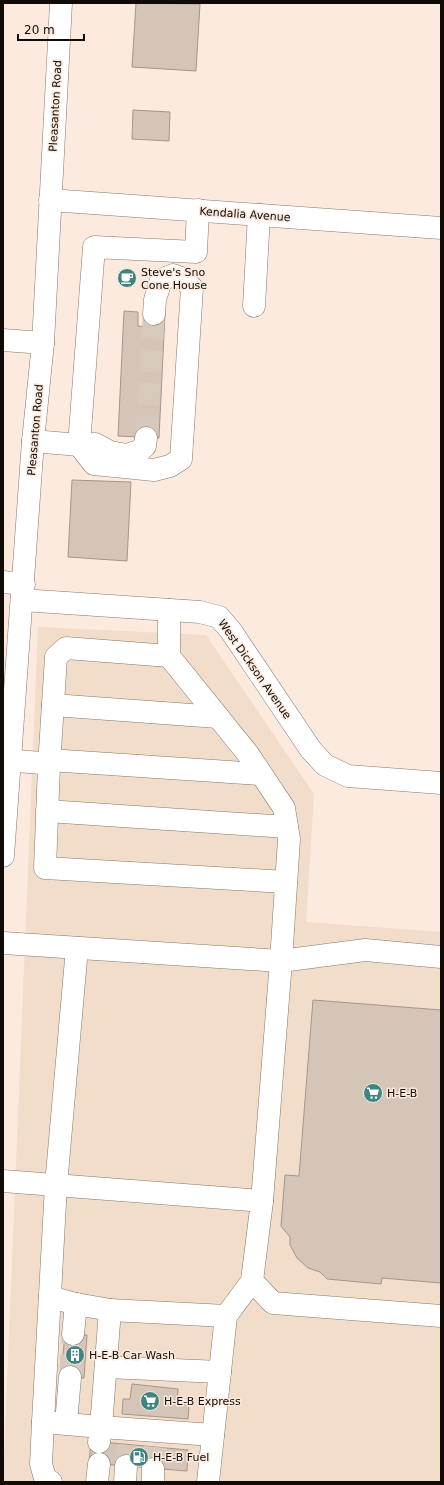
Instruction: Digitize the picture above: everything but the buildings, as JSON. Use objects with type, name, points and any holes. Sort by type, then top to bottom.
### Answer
[{"type":"street","name":"Pleasanton Road","points":[[3,856],[16,589],[34,441],[43,343],[61,3]]},
{"type":"street","name":"Kendalia Avenue","points":[[50,200],[441,228]]},
{"type":"street","points":[[154,314],[155,300],[161,280],[173,275],[184,279],[192,288],[181,459],[170,466],[154,470],[94,464],[79,445],[94,246],[196,252],[198,210]]},
{"type":"street","points":[[254,306],[259,215]]},
{"type":"street","points":[[3,340],[43,343]]},
{"type":"street","points":[[34,441],[79,445],[95,444],[110,452],[127,455],[139,451],[145,446],[146,438]]},
{"type":"street","name":"West Dickson Avenue","points":[[16,589],[169,610],[200,612],[219,617],[231,630],[311,750],[324,765],[348,776],[441,783]]},
{"type":"street","points":[[169,610],[169,656],[248,754],[284,808],[289,839],[262,1201],[252,1281],[226,1316],[208,1482]]},
{"type":"street","points":[[169,656],[66,648],[56,657],[49,763],[45,868],[286,882]]},
{"type":"street","points":[[53,705],[218,717]]},
{"type":"street","points":[[7,760],[261,774]]},
{"type":"street","points":[[47,811],[287,827]]},
{"type":"street","points":[[3,943],[281,961],[365,950],[441,957]]},
{"type":"street","points":[[50,1482],[45,1478],[41,1464],[43,1422],[56,1185],[77,948]]},
{"type":"street","points":[[3,1181],[262,1201]]},
{"type":"street","points":[[252,1281],[272,1303],[441,1316]]},
{"type":"street","points":[[50,1297],[76,1304],[110,1310],[226,1316]]},
{"type":"street","points":[[73,1334],[76,1304]]},
{"type":"street","points":[[100,1434],[110,1310]]},
{"type":"street","points":[[106,1367],[220,1372]]},
{"type":"street","points":[[66,1424],[70,1377]]},
{"type":"street","points":[[43,1422],[66,1424],[100,1434],[127,1455],[156,1439],[213,1435]]},
{"type":"shaded area","points":[[38,627],[206,635],[314,794],[306,922],[441,932],[441,1482],[3,1482]]},
{"type":"tunnel","points":[[146,438],[154,314]]},
{"type":"tunnel","points":[[70,1377],[73,1334]]},
{"type":"tunnel","points":[[126,1466],[128,1445]]},
{"type":"tunnel","points":[[153,1469],[155,1447]]},
{"type":"place","name":"Steve's Sno Cone House","points":[[127,278]]},
{"type":"place","name":"H-E-B","points":[[373,1093]]},
{"type":"place","name":"H-E-B Car Wash","points":[[75,1355]]},
{"type":"place","name":"H-E-B Express","points":[[150,1401]]},
{"type":"place","name":"H-E-B Fuel","points":[[139,1457]]}]
